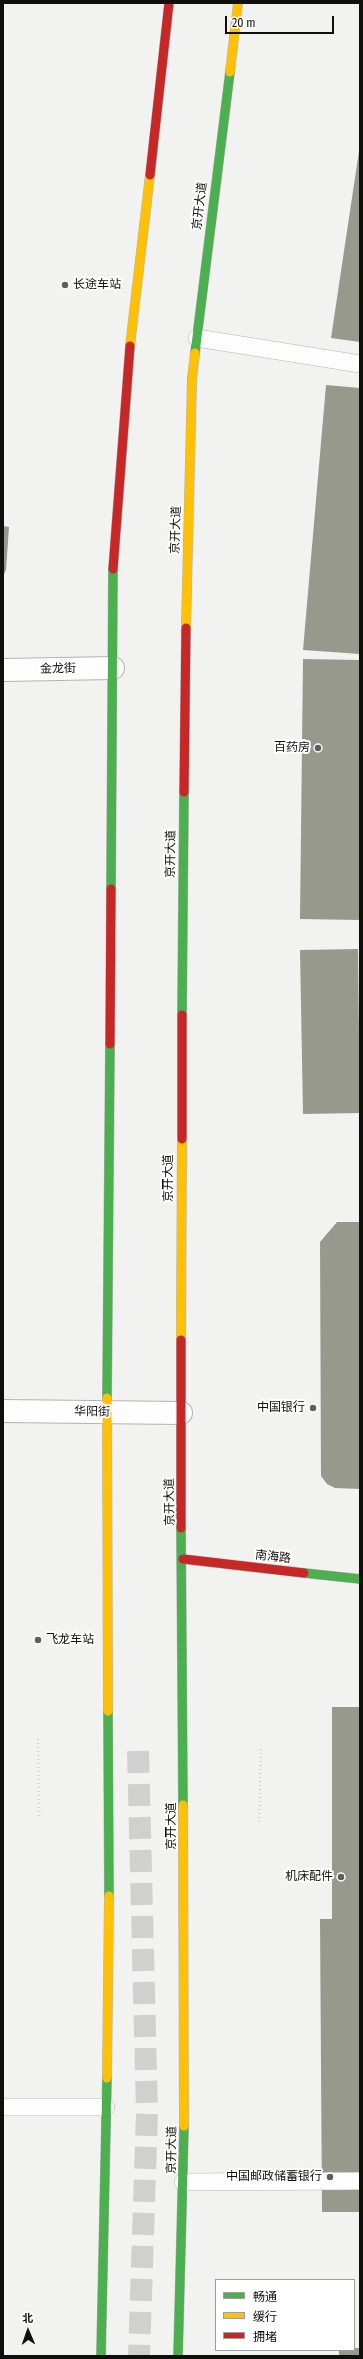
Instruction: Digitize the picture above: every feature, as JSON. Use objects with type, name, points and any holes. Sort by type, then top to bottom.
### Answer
[{"type":"main road","points":[[101,2356],[109,1967],[107,1412],[113,562],[127,374],[169,3]]},
{"type":"main road","name":"京开大道","points":[[178,2356],[183,2182],[185,1964],[181,1413],[182,889],[187,558],[192,380],[238,3]]},
{"type":"main road","name":"南海路","points":[[183,1559],[360,1579]]},
{"type":"street","name":"金龙街","points":[[3,670],[113,668]]},
{"type":"street","name":"华阳街","points":[[3,1411],[181,1413]]},
{"type":"lane","points":[[197,338],[360,364]]},
{"type":"lane","points":[[3,2107],[106,2107]]},
{"type":"lane","points":[[183,2182],[360,2181]]},
{"type":"path","points":[[38,1739],[39,1819]]},
{"type":"path","points":[[259,1822],[261,1748]]},
{"type":"building","points":[[360,151],[360,342],[331,338]]},
{"type":"building","points":[[326,385],[360,388],[360,654],[303,650]]},
{"type":"building","points":[[3,526],[9,527],[6,570],[3,576]]},
{"type":"building","points":[[303,659],[360,660],[360,920],[300,919]]},
{"type":"building","points":[[358,949],[360,1113],[303,1114],[300,950]]},
{"type":"building","points":[[337,1222],[360,1222],[360,1489],[335,1488],[327,1484],[321,1476],[320,1242]]},
{"type":"building","points":[[332,1707],[360,1707],[360,2212],[322,2212],[320,1919],[332,1919]]},
{"type":"building","points":[[355,2348],[360,2348],[360,2356],[339,2356],[339,2351],[355,2351]]},
{"type":"tunnel","points":[[138,1751],[147,2113],[139,2356]]},
{"type":"traffic: fast","points":[[195,353],[230,72]]},
{"type":"traffic: fast","points":[[111,889],[113,569]]},
{"type":"traffic: fast","points":[[182,1015],[184,792]]},
{"type":"traffic: fast","points":[[107,1398],[110,1044]]},
{"type":"traffic: fast","points":[[181,1528],[183,1805]]},
{"type":"traffic: fast","points":[[304,1573],[360,1579]]},
{"type":"traffic: fast","points":[[108,1711],[109,1896]]},
{"type":"traffic: fast","points":[[101,2356],[107,2078]]},
{"type":"traffic: fast","points":[[178,2356],[184,2126]]},
{"type":"traffic: slow","points":[[230,72],[238,3]]},
{"type":"traffic: slow","points":[[130,346],[150,175]]},
{"type":"traffic: slow","points":[[186,628],[192,379],[195,353]]},
{"type":"traffic: slow","points":[[181,1340],[182,1139]]},
{"type":"traffic: slow","points":[[107,1398],[108,1711]]},
{"type":"traffic: slow","points":[[183,1805],[184,2126]]},
{"type":"traffic: slow","points":[[107,2078],[109,1896]]},
{"type":"traffic: jam","points":[[150,175],[169,3]]},
{"type":"traffic: jam","points":[[113,569],[130,346]]},
{"type":"traffic: jam","points":[[184,792],[186,628]]},
{"type":"traffic: jam","points":[[110,1044],[111,889]]},
{"type":"traffic: jam","points":[[182,1015],[182,1139]]},
{"type":"traffic: jam","points":[[181,1340],[181,1528]]},
{"type":"traffic: jam","points":[[183,1559],[304,1573]]},
{"type":"place","name":"长途车站","points":[[65,285]]},
{"type":"place","name":"百药房","points":[[318,748]]},
{"type":"place","name":"中国银行","points":[[313,1408]]},
{"type":"place","name":"飞龙车站","points":[[38,1640]]},
{"type":"place","name":"机床配件","points":[[341,1877]]},
{"type":"place","name":"中国邮政储蓄银行","points":[[330,2177]]}]
